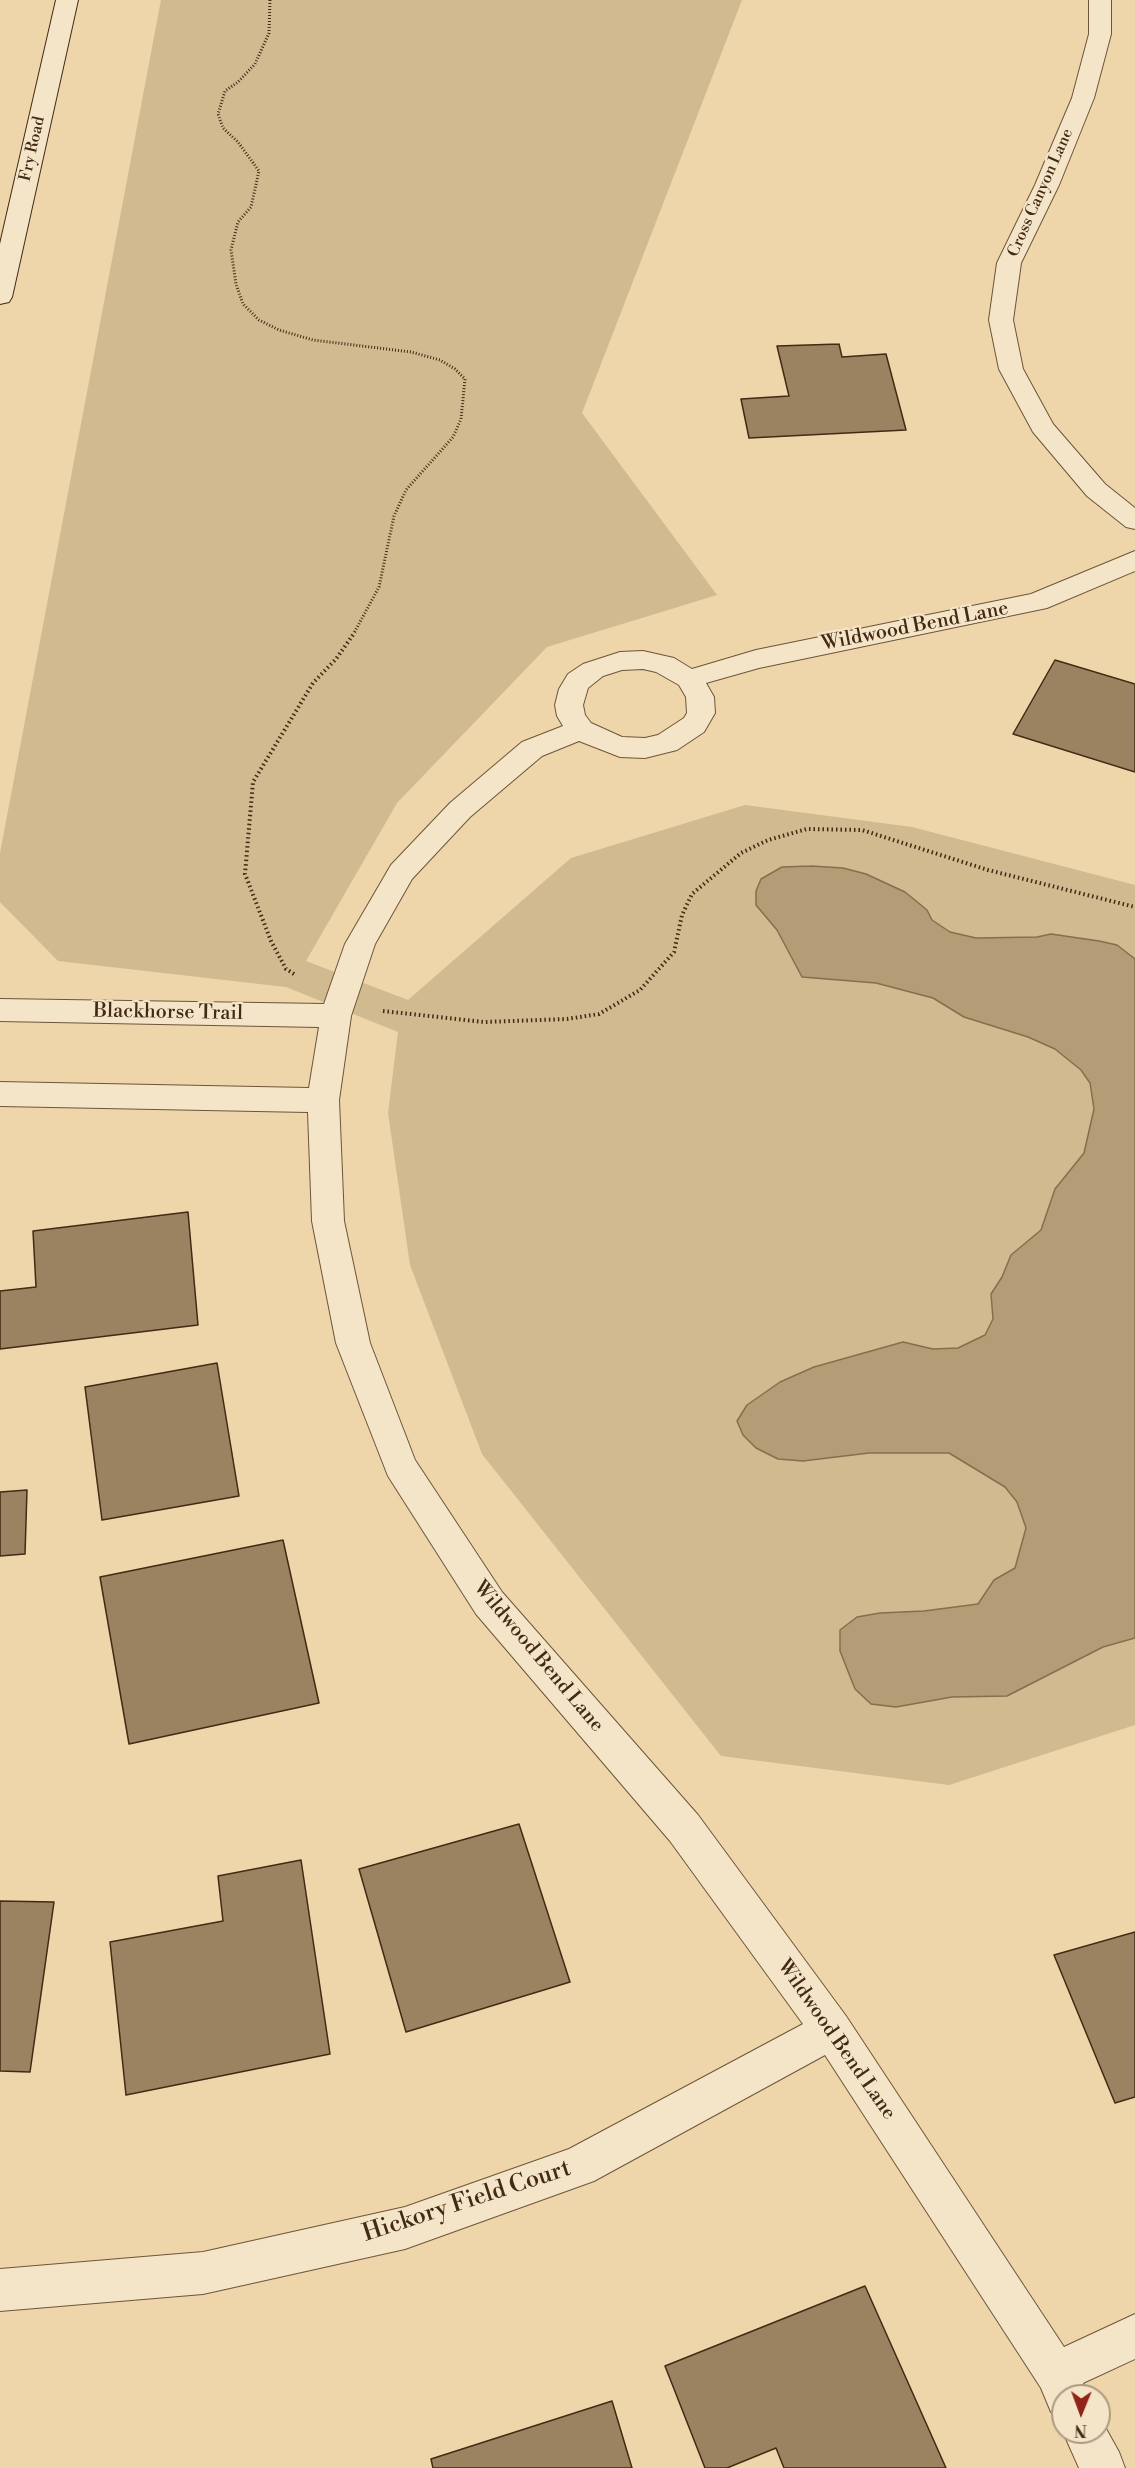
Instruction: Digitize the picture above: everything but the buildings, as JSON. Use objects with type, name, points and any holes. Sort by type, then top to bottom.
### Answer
[{"type":"street","name":"Fry Road","points":[[0,297],[67,0]]},
{"type":"street","name":"Cross Canyon Lane","points":[[1100,0],[1100,34],[1083,98],[1047,185],[1009,263],[1001,320],[1011,369],[1042,427],[1096,490],[1135,521]]},
{"type":"street","name":"Wildwood Bend Lane","points":[[688,679],[756,659],[1037,603],[1135,560]]},
{"type":"street","points":[[643,660],[664,664],[688,679],[700,697],[701,712],[694,725],[667,743],[645,748],[620,747],[599,740],[581,730],[572,716],[569,705],[573,689],[578,681],[593,670],[620,661],[643,660]]},
{"type":"street","name":"Wildwood Bend Lane","points":[[581,730],[532,749],[460,810],[401,872],[360,944],[338,1009],[323,1100],[328,1221],[353,1343],[400,1466],[489,1603],[684,1828],[832,2030],[1060,2384]]},
{"type":"street","name":"Blackhorse Trail","points":[[0,1010],[338,1009]]},
{"type":"street","points":[[0,1094],[323,1100]]},
{"type":"street","name":"Hickory Field Court","points":[[0,2290],[203,2273],[405,2228],[579,2166],[832,2030]]},
{"type":"street","points":[[1063,2384],[1135,2336]]},
{"type":"street","points":[[1091,2444],[1103,2468]]},
{"type":"path","points":[[270,0],[269,33],[255,64],[238,82],[225,91],[218,114],[223,128],[238,142],[259,171],[250,207],[238,222],[231,250],[236,284],[243,304],[259,320],[279,330],[313,340],[411,352],[440,360],[455,369],[465,379],[461,419],[453,437],[406,490],[394,516],[379,587],[361,624],[336,659],[313,683],[253,782],[249,800],[245,874],[271,941],[286,969],[338,1009],[484,1022],[567,1019],[599,1014],[640,990],[674,952],[682,915],[692,894],[741,853],[768,840],[807,829],[862,830],[988,870],[1135,908]]},
{"type":"shaded area","points":[[161,0],[742,0],[582,413],[717,595],[547,647],[397,803],[306,961],[408,1000],[571,858],[745,805],[912,827],[1135,885],[1135,1725],[949,1785],[721,1756],[482,1454],[410,1265],[388,1113],[398,1032],[286,987],[58,961],[0,902],[0,853]]},
{"type":"shaded area","points":[[782,867],[843,868],[866,874],[905,892],[927,910],[932,920],[950,932],[976,938],[1037,937],[1051,934],[1099,941],[1117,945],[1135,959],[1135,1638],[1103,1647],[1007,1696],[952,1697],[896,1707],[871,1704],[855,1689],[840,1651],[840,1630],[857,1617],[978,1604],[994,1580],[1015,1568],[1026,1528],[1017,1502],[1005,1487],[949,1453],[869,1453],[803,1461],[778,1459],[756,1448],[743,1435],[737,1421],[747,1405],[780,1382],[814,1367],[903,1342],[933,1349],[958,1348],[985,1335],[993,1319],[991,1294],[1002,1277],[1011,1255],[1041,1230],[1055,1189],[1084,1153],[1094,1109],[1090,1083],[1081,1070],[1055,1049],[1028,1037],[964,1017],[933,998],[876,983],[802,977],[777,930],[756,905],[756,891],[761,879]]}]
